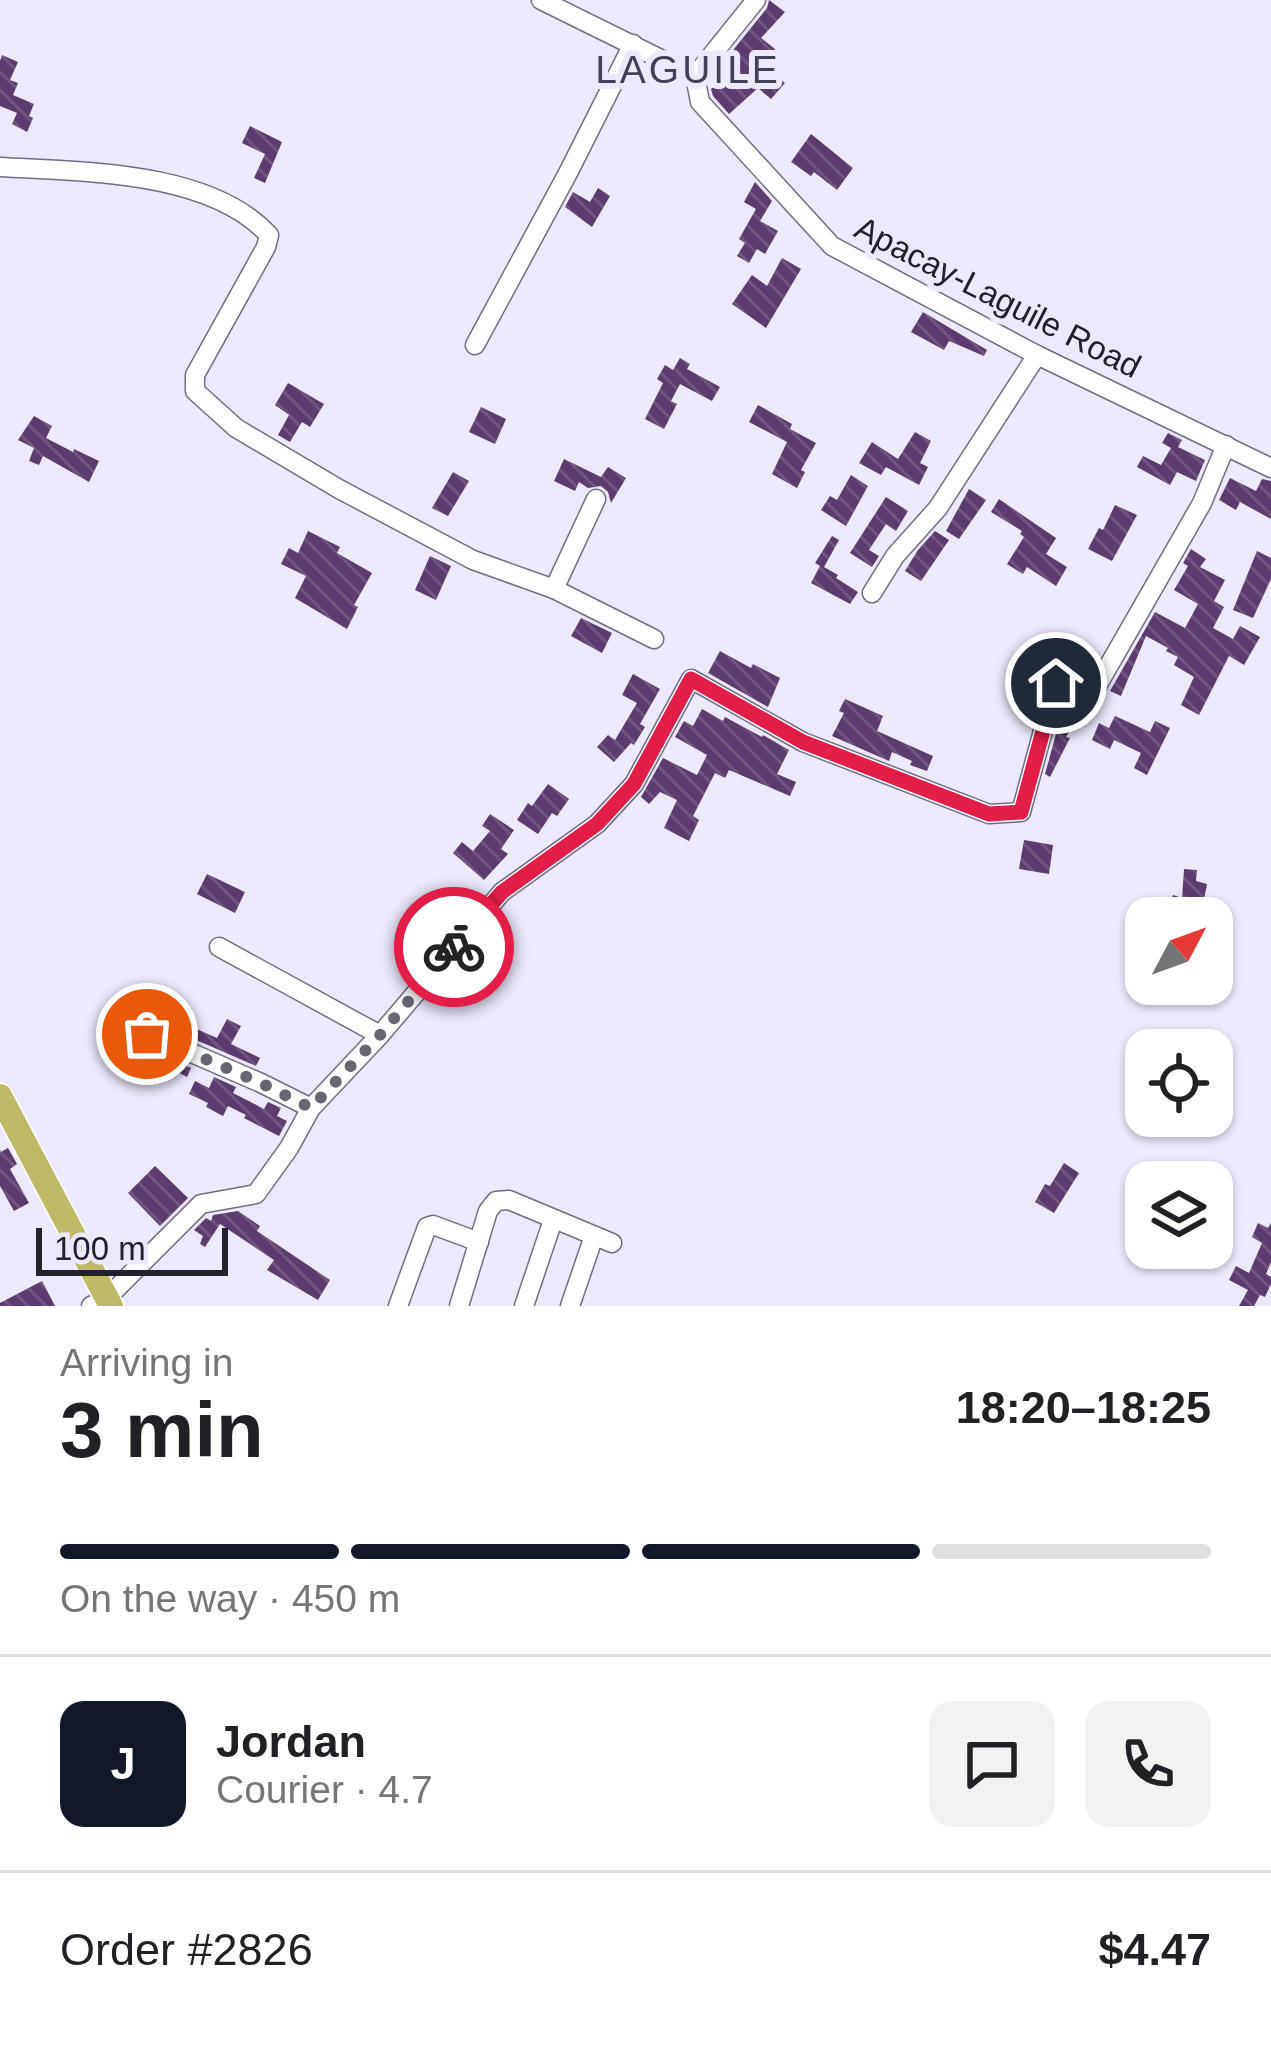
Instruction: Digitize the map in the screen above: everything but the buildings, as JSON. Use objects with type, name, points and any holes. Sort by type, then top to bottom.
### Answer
[{"type":"main road","points":[[0,1096],[103,1303]]},
{"type":"street","points":[[541,0],[695,76],[756,0]]},
{"type":"street","points":[[475,345],[633,44]]},
{"type":"street","name":"Apacay-Laguile Road","points":[[695,76],[700,102],[832,246],[1037,355],[1271,468]]},
{"type":"street","points":[[0,167],[142,176],[233,207],[259,224],[269,235],[266,247],[195,374],[195,391],[236,428],[339,489],[473,560],[554,589],[654,639]]},
{"type":"street","points":[[872,593],[895,556],[938,508],[1037,355]]},
{"type":"street","points":[[103,1303],[201,1204],[256,1194],[311,1108],[502,892],[597,824],[634,784],[691,679],[803,742],[989,814],[1021,812],[1056,683],[1094,694],[1202,503],[1226,445]]},
{"type":"street","points":[[554,589],[596,500]]},
{"type":"street","points":[[219,947],[380,1035]]},
{"type":"street","points":[[118,1021],[311,1108]]},
{"type":"street","points":[[459,1306],[488,1210],[496,1201],[509,1200],[603,1240],[570,1306]]},
{"type":"street","points":[[524,1306],[553,1220]]},
{"type":"street","points":[[398,1306],[427,1227],[433,1225],[478,1242]]},
{"type":"way so far","points":[[147,1034],[311,1108],[454,947]]},
{"type":"district","name":"LAGUILE","points":[[688,69]]},
{"type":"route","points":[[454,947],[502,892],[597,824],[634,784],[691,679],[803,742],[989,814],[1021,812],[1056,683]]}]
